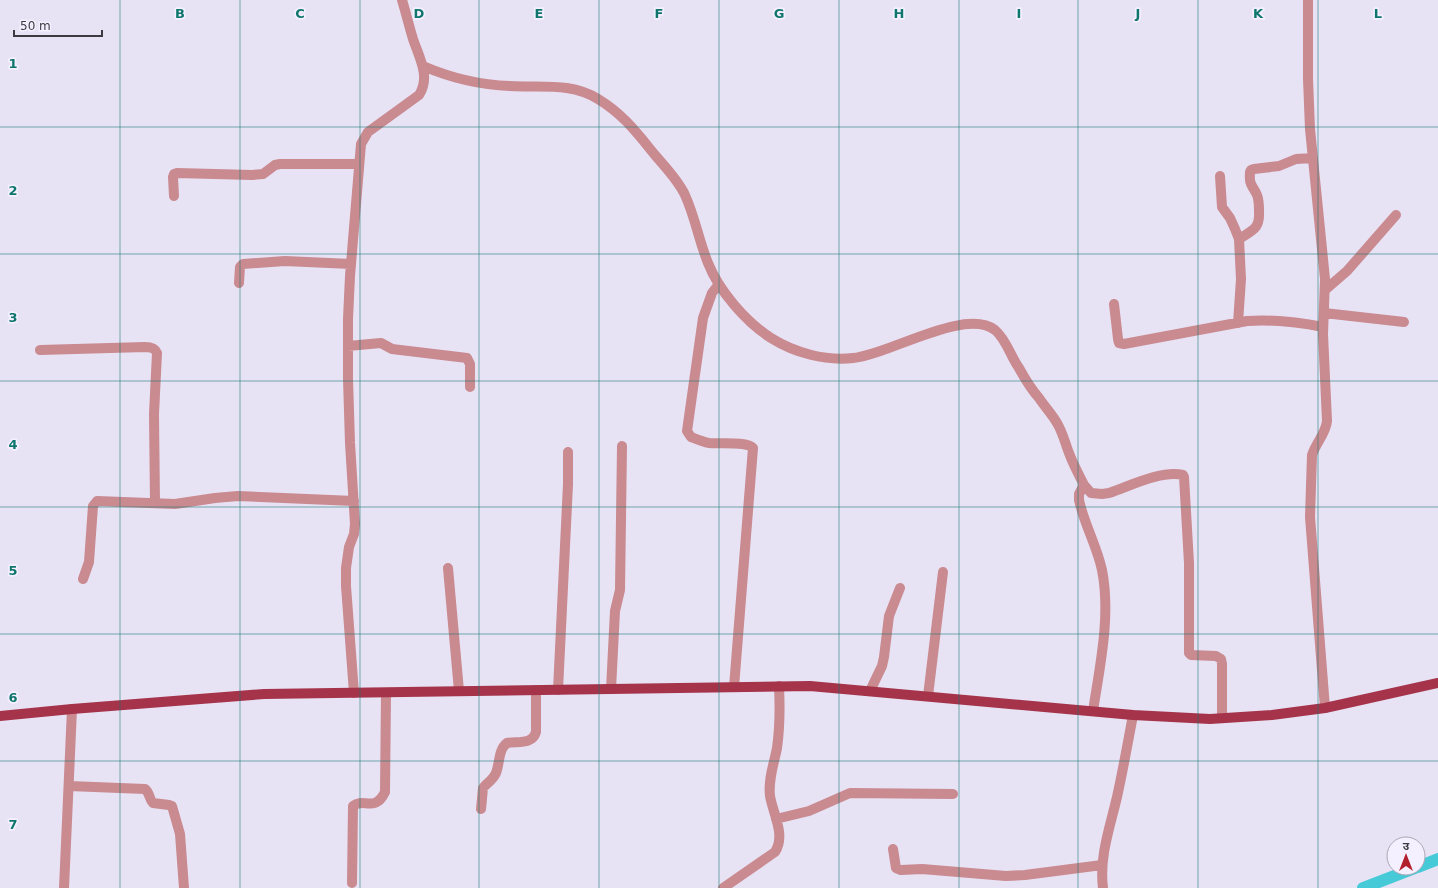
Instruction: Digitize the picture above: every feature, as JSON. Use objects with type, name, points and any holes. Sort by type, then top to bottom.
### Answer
[{"type":"main road","points":[[0,716],[264,694],[810,686],[1133,715],[1210,719],[1272,715],[1325,708],[1438,683]]},
{"type":"street","points":[[354,693],[346,586],[346,568],[349,547],[354,534],[355,524],[350,451],[348,346],[351,264],[361,144],[368,132],[419,95],[423,89],[423,66],[402,0]]},
{"type":"street","points":[[1308,0],[1308,80],[1310,129],[1324,267],[1325,290],[1323,327],[1327,421],[1326,426],[1314,447],[1312,455],[1310,517],[1325,708]]},
{"type":"street","points":[[423,66],[459,80],[480,84],[570,88],[584,91],[614,109],[633,127],[676,180],[690,207],[709,265],[719,284],[735,305],[750,321],[770,337],[790,348],[808,354],[832,358],[853,358],[871,354],[955,325],[986,325],[995,330],[1005,343],[1026,381],[1052,414],[1059,426],[1082,489],[1080,505],[1102,570],[1106,594],[1103,641],[1093,711]]},
{"type":"street","points":[[1239,239],[1256,229],[1260,221],[1258,199],[1250,182],[1251,170],[1279,166],[1296,159],[1313,158]]},
{"type":"street","points":[[174,196],[173,177],[174,174],[178,173],[252,175],[263,174],[275,165],[280,164],[359,164]]},
{"type":"street","points":[[1220,176],[1222,207],[1236,229],[1239,239],[1241,278],[1238,323]]},
{"type":"street","points":[[1325,290],[1347,271],[1396,214]]},
{"type":"street","points":[[239,283],[240,267],[242,264],[285,261],[351,264]]},
{"type":"street","points":[[719,284],[712,293],[703,318],[687,431],[690,437],[702,441],[710,443],[750,445],[753,448],[734,687]]},
{"type":"street","points":[[1114,304],[1118,339],[1119,343],[1124,344],[1266,319],[1323,327]]},
{"type":"street","points":[[1324,313],[1404,322]]},
{"type":"street","points":[[348,346],[381,343],[392,349],[467,358],[470,364],[470,387]]},
{"type":"street","points":[[40,350],[149,347],[156,350],[154,414],[155,503]]},
{"type":"street","points":[[612,689],[615,611],[620,590],[622,446]]},
{"type":"street","points":[[558,690],[568,484],[568,452]]},
{"type":"street","points":[[1082,489],[1091,493],[1102,494],[1160,476],[1183,475],[1189,563],[1189,652],[1191,655],[1216,656],[1221,659],[1222,718]]},
{"type":"street","points":[[83,579],[89,562],[94,503],[99,501],[174,504],[238,496],[354,501]]},
{"type":"street","points":[[448,568],[459,691]]},
{"type":"street","points":[[928,696],[943,572]]},
{"type":"street","points":[[870,691],[882,666],[889,616],[900,588]]},
{"type":"street","points":[[723,888],[775,852],[779,845],[780,839],[770,797],[770,785],[779,732],[779,686]]},
{"type":"street","points":[[481,809],[483,788],[496,773],[504,745],[511,742],[529,741],[535,736],[536,690]]},
{"type":"street","points":[[352,883],[353,806],[357,804],[375,803],[379,801],[385,792],[386,692]]},
{"type":"street","points":[[64,888],[72,709]]},
{"type":"street","points":[[1103,888],[1102,866],[1105,846],[1117,796],[1133,715]]},
{"type":"street","points":[[69,786],[145,789],[148,791],[153,803],[172,806],[180,834],[184,888]]},
{"type":"street","points":[[776,819],[809,811],[850,793],[953,794]]},
{"type":"street","points":[[893,849],[896,868],[901,870],[928,870],[1006,876],[1102,866]]},
{"type":"waterway","points":[[1426,864],[1438,859]]},
{"type":"waterway","points":[[1363,888],[1394,876]]}]
